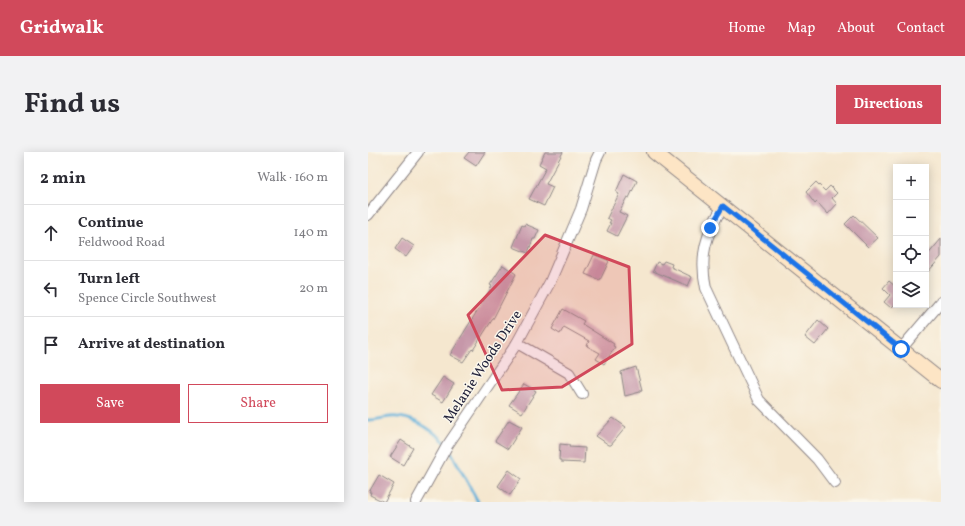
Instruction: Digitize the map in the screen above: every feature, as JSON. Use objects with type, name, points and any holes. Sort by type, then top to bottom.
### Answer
[{"type":"street","points":[[368,215],[418,152]]},
{"type":"street","name":"Melanie Woods Drive","points":[[416,502],[447,446],[517,343],[550,282],[580,209],[600,152]]},
{"type":"street","points":[[654,152],[941,381]]},
{"type":"street","points":[[723,206],[710,228],[703,255],[702,272],[706,288],[759,400],[817,459],[835,483]]},
{"type":"street","points":[[901,349],[941,302]]},
{"type":"street","points":[[517,343],[569,373],[582,394]]},
{"type":"highlighted area","points":[[545,235],[629,267],[632,344],[562,387],[502,390],[468,315]]},
{"type":"building","points":[[469,152],[485,152],[476,166],[464,158]]},
{"type":"building","points":[[545,152],[563,152],[546,184],[553,187],[544,206],[529,199],[546,168],[539,164]]},
{"type":"building","points":[[624,174],[637,181],[629,198],[627,197],[619,212],[627,216],[617,236],[607,231],[611,220],[607,218],[619,194],[616,192]]},
{"type":"building","points":[[816,182],[825,191],[830,186],[837,193],[832,198],[837,204],[828,214],[817,202],[815,204],[806,192]]},
{"type":"building","points":[[854,215],[878,238],[868,247],[845,224]]},
{"type":"building","points":[[525,224],[539,230],[535,239],[533,239],[528,253],[513,247],[522,225],[524,226]]},
{"type":"building","points":[[402,238],[414,246],[406,257],[395,249]]},
{"type":"building","points":[[941,239],[941,257],[929,271],[929,253]]},
{"type":"building","points":[[594,255],[609,261],[600,280],[585,274]]},
{"type":"building","points":[[664,261],[672,264],[671,267],[692,277],[688,286],[653,271],[657,262],[662,264]]},
{"type":"building","points":[[503,265],[516,274],[494,317],[473,350],[472,349],[463,362],[450,355],[484,300],[492,286],[490,285]]},
{"type":"building","points":[[889,281],[893,284],[893,306],[891,308],[884,302],[890,295],[883,288]]},
{"type":"building","points":[[563,309],[584,321],[582,324],[614,344],[613,346],[615,347],[604,364],[596,359],[600,353],[587,346],[589,341],[564,327],[560,334],[552,329]]},
{"type":"building","points":[[818,320],[828,329],[815,345],[805,337]]},
{"type":"building","points":[[636,367],[642,390],[640,390],[640,392],[625,396],[621,372]]},
{"type":"building","points":[[443,377],[454,384],[443,402],[431,395]]},
{"type":"building","points":[[524,384],[536,391],[522,413],[509,405]]},
{"type":"building","points":[[613,418],[626,427],[611,445],[609,445],[596,436]]},
{"type":"building","points":[[509,420],[522,427],[508,449],[495,441]]},
{"type":"building","points":[[401,440],[413,448],[403,465],[390,457]]},
{"type":"building","points":[[560,444],[570,445],[569,447],[585,448],[584,463],[561,462],[561,460],[559,460]]},
{"type":"building","points":[[509,470],[521,479],[510,495],[498,486]]},
{"type":"building","points":[[379,475],[394,484],[384,502],[370,495],[371,492],[369,492]]},
{"type":"waterway","points":[[368,420],[390,417],[406,418],[421,424],[446,443]]},
{"type":"waterway","points":[[449,448],[478,502]]},
{"type":"route","points":[[710,228],[723,206],[901,349]]}]
